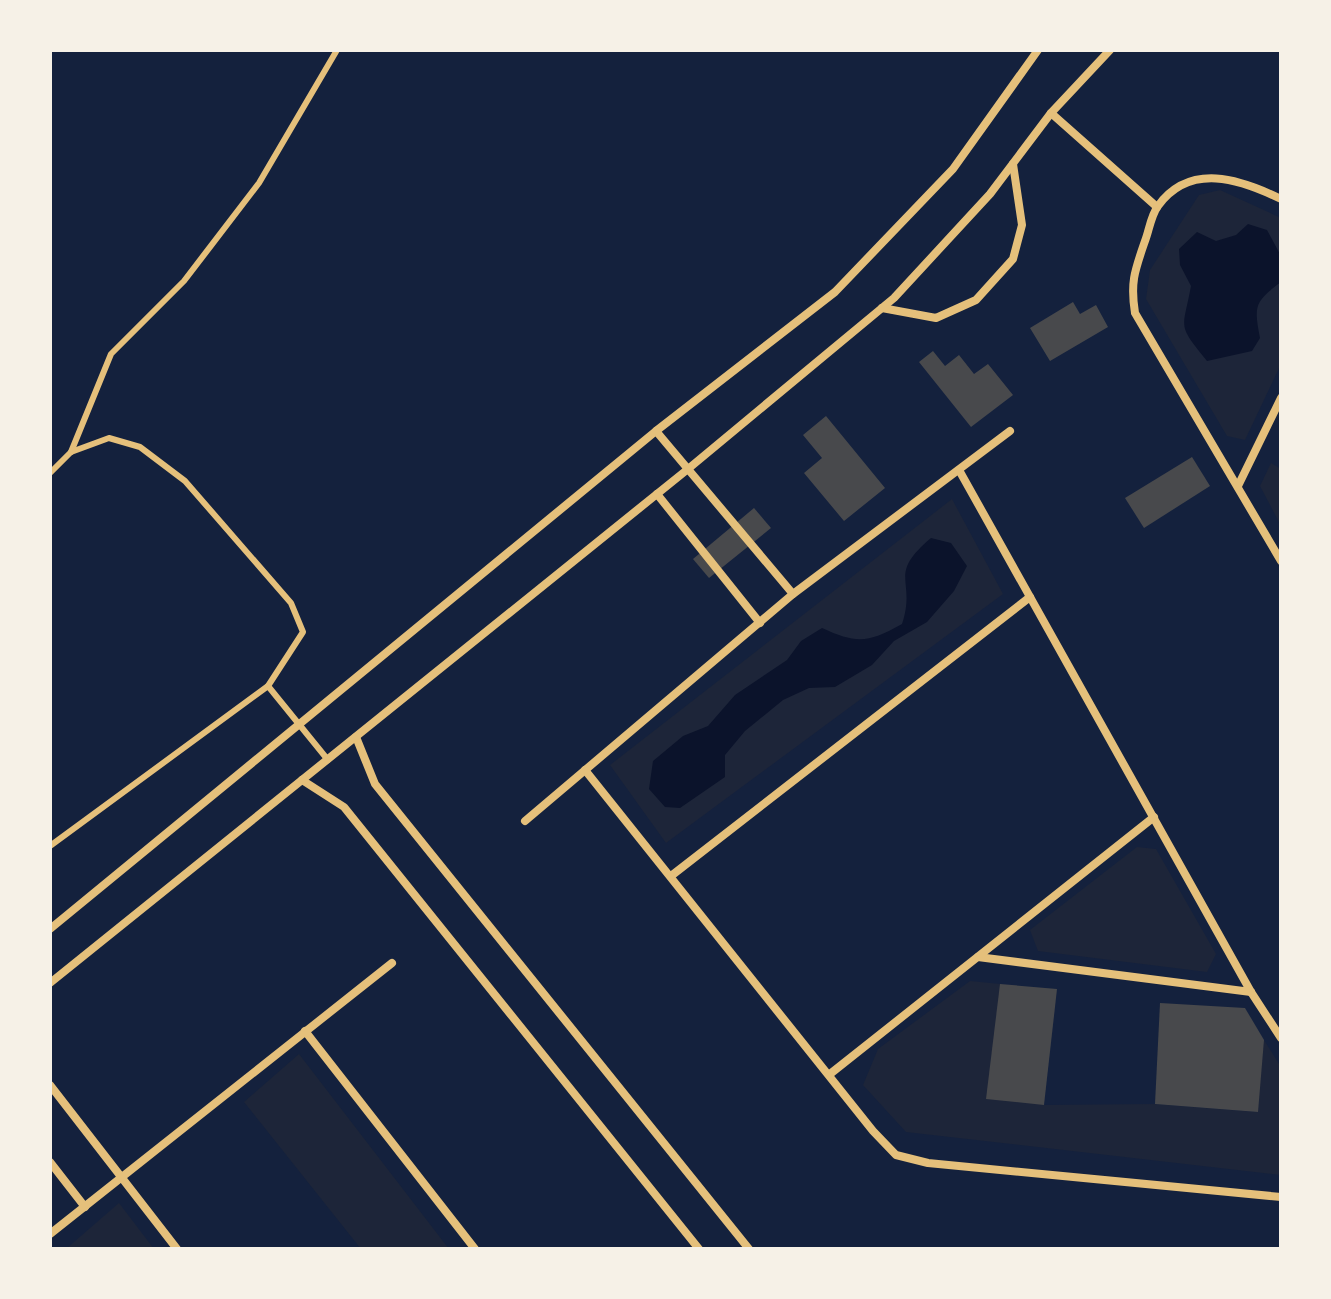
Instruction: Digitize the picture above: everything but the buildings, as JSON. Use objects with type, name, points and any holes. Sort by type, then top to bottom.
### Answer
[{"type":"street","points":[[50,929],[656,431],[835,292],[953,169],[1038,50]]},
{"type":"street","points":[[50,983],[688,469],[882,308],[943,247],[1013,164],[1051,113],[1110,50]]},
{"type":"street","points":[[1051,113],[1157,207]]},
{"type":"street","points":[[882,308],[936,318],[976,300],[1013,259],[1022,225],[1013,164]]},
{"type":"street","points":[[1281,199],[1246,182],[1213,176],[1182,184],[1157,207],[1130,285],[1135,313],[1281,561]]},
{"type":"street","points":[[1238,486],[1281,398]]},
{"type":"street","points":[[656,431],[793,594]]},
{"type":"street","points":[[525,821],[793,594],[1010,431]]},
{"type":"street","points":[[959,470],[1251,992],[1281,1038]]},
{"type":"street","points":[[657,494],[760,623]]},
{"type":"street","points":[[671,876],[1030,597]]},
{"type":"street","points":[[356,737],[375,784],[749,1249]]},
{"type":"street","points":[[585,770],[896,1155],[928,1163],[1281,1197]]},
{"type":"street","points":[[302,780],[344,807],[699,1249]]},
{"type":"street","points":[[830,1074],[1154,817]]},
{"type":"street","points":[[978,957],[1251,992]]},
{"type":"street","points":[[50,1234],[392,963]]},
{"type":"street","points":[[305,1031],[475,1249]]},
{"type":"street","points":[[50,1085],[177,1249]]},
{"type":"street","points":[[50,1162],[85,1207]]},
{"type":"lane","points":[[50,473],[71,452],[111,354],[184,281],[259,183],[337,50]]},
{"type":"lane","points":[[50,846],[268,686],[303,632],[291,603],[185,481],[140,447],[109,438],[71,452]]},
{"type":"lane","points":[[268,686],[297,726],[328,760]]},
{"type":"shaded area","points":[[1220,190],[1281,218],[1281,364],[1245,440],[1227,436],[1146,299],[1150,270],[1199,195]]},
{"type":"shaded area","points":[[1248,224],[1267,230],[1281,256],[1281,282],[1265,295],[1258,306],[1260,338],[1252,351],[1207,361],[1184,326],[1191,286],[1180,265],[1179,249],[1197,232],[1216,241],[1236,235]]},
{"type":"shaded area","points":[[1271,463],[1281,469],[1281,526],[1260,486]]},
{"type":"shaded area","points":[[952,499],[1003,594],[666,843],[610,765]]},
{"type":"shaded area","points":[[931,538],[951,543],[967,566],[954,591],[927,622],[894,641],[872,665],[835,687],[809,688],[783,700],[745,731],[725,755],[725,777],[680,808],[665,807],[649,789],[653,761],[683,736],[708,726],[735,695],[787,660],[801,641],[822,628],[844,637],[862,639],[880,635],[902,624],[907,597],[906,570],[917,551]]},
{"type":"shaded area","points":[[1137,847],[1156,849],[1216,954],[1207,972],[1038,951],[1030,930]]},
{"type":"shaded area","points":[[970,981],[1000,984],[1044,1105],[1155,1104],[1257,1112],[1264,1040],[1281,1067],[1281,1175],[906,1132],[863,1085],[878,1049]]},
{"type":"shaded area","points":[[299,1054],[449,1249],[361,1249],[244,1102]]},
{"type":"shaded area","points":[[119,1203],[154,1249],[66,1249]]}]
